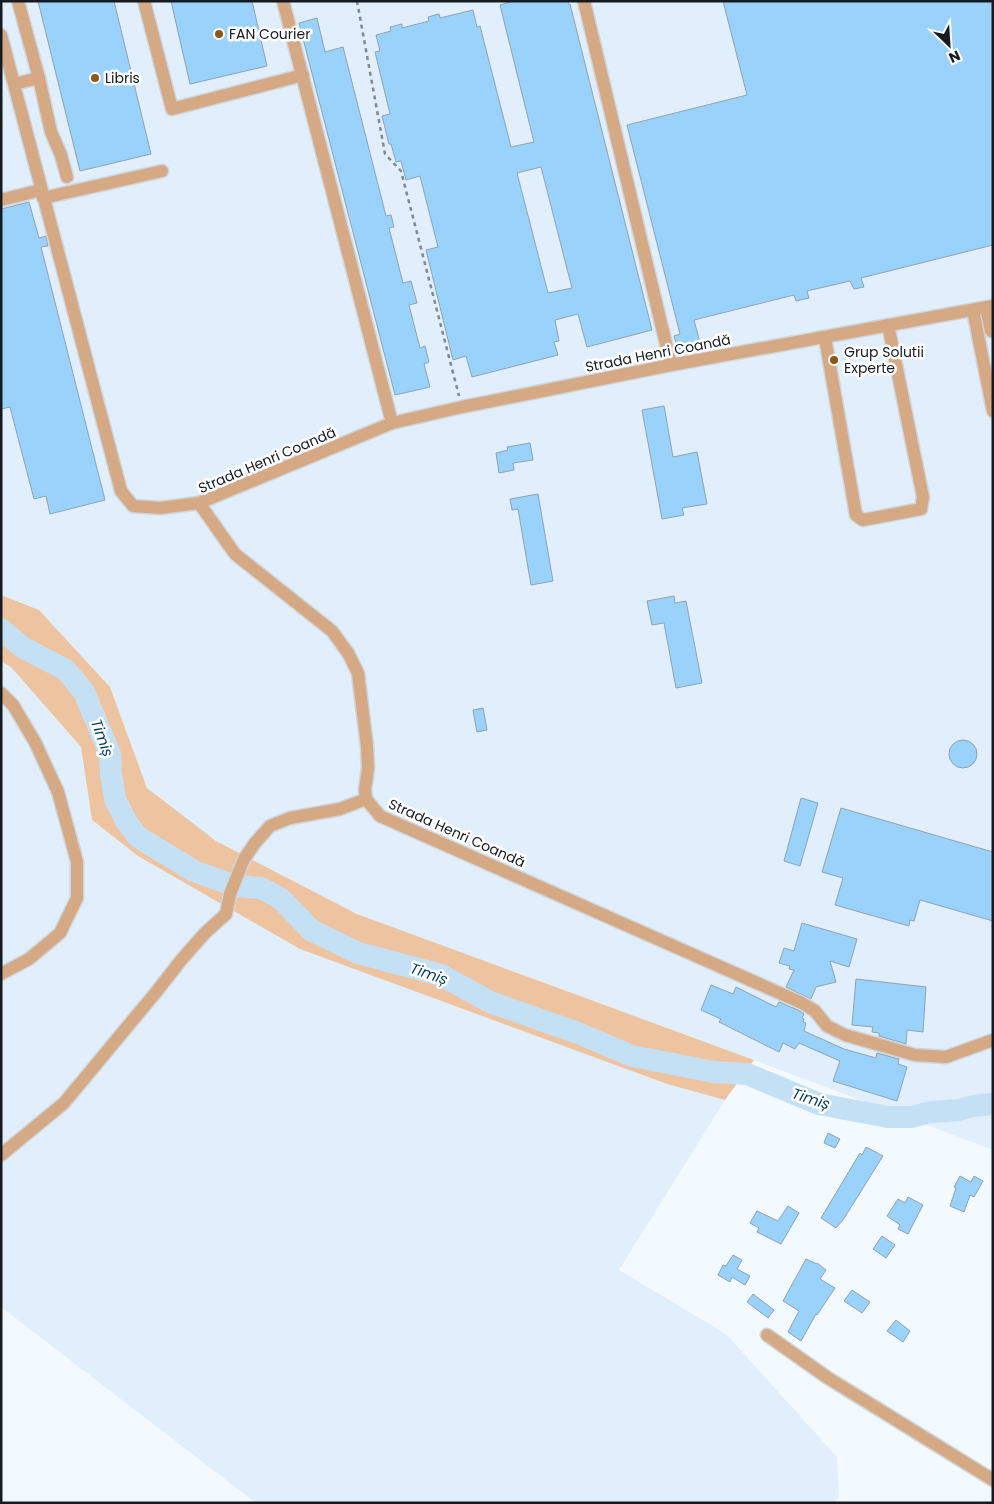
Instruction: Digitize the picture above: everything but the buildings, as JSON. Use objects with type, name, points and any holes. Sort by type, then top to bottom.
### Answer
[{"type":"street","points":[[18,1],[39,78],[51,132],[61,155],[67,177]]},
{"type":"street","points":[[144,1],[172,109],[303,75]]},
{"type":"street","points":[[283,1],[392,423]]},
{"type":"street","points":[[584,1],[671,365]]},
{"type":"street","points":[[1,35],[121,491],[132,506],[160,508],[199,504]]},
{"type":"street","points":[[14,84],[39,78]]},
{"type":"street","points":[[1,200],[162,171]]},
{"type":"street","points":[[990,307],[991,331],[993,331]]},
{"type":"street","name":"Strada Henri Coandă","points":[[990,307],[671,365],[392,423],[199,504],[235,554],[332,631],[348,654],[358,673],[367,746],[366,799],[380,816],[802,1003],[815,1011],[826,1026],[845,1035],[915,1055],[946,1057],[993,1040]]},
{"type":"street","points":[[973,310],[993,411]]},
{"type":"street","points":[[825,338],[856,515],[863,520],[921,509],[923,497],[888,326]]},
{"type":"street","points":[[1,693],[13,705],[35,742],[58,792],[78,862],[77,898],[60,933],[29,959],[1,974]]},
{"type":"street","points":[[1,1155],[64,1103],[158,991],[182,959],[205,933],[226,914],[230,894],[244,859],[270,826],[290,818],[340,808],[366,799]]},
{"type":"street","points":[[767,1335],[828,1378],[993,1480]]},
{"type":"path","points":[[357,1],[385,154],[400,171],[462,407]]},
{"type":"shaded area","points":[[1,1],[993,1],[993,1150],[357,914],[216,841],[147,788],[110,687],[39,610],[1,595]]},
{"type":"shaded area","points":[[1,595],[39,610],[110,687],[147,788],[216,841],[357,914],[754,1060],[725,1100],[667,1084],[300,949],[138,856],[92,820],[81,747],[11,667],[1,661]]},
{"type":"shaded area","points":[[1,661],[11,666],[81,747],[92,820],[138,856],[301,949],[667,1084],[725,1100],[619,1270],[726,1334],[837,1457],[839,1496],[835,1503],[256,1503],[1,1307]]},
{"type":"waterway","name":"Timiș","points":[[1,629],[22,647],[66,670],[84,692],[110,754],[115,799],[126,821],[138,837],[194,871],[235,886],[261,888],[281,899],[311,930],[358,953],[441,975],[490,1002],[578,1033],[632,1056],[714,1072],[747,1074],[819,1104],[888,1117],[912,1117],[930,1112],[959,1110],[973,1106],[993,1104]]},
{"type":"place","name":"FAN Courier","points":[[219,34]]},
{"type":"place","name":"Libris","points":[[95,78]]},
{"type":"place","name":"Grup Solutii Experte","points":[[834,360]]}]
